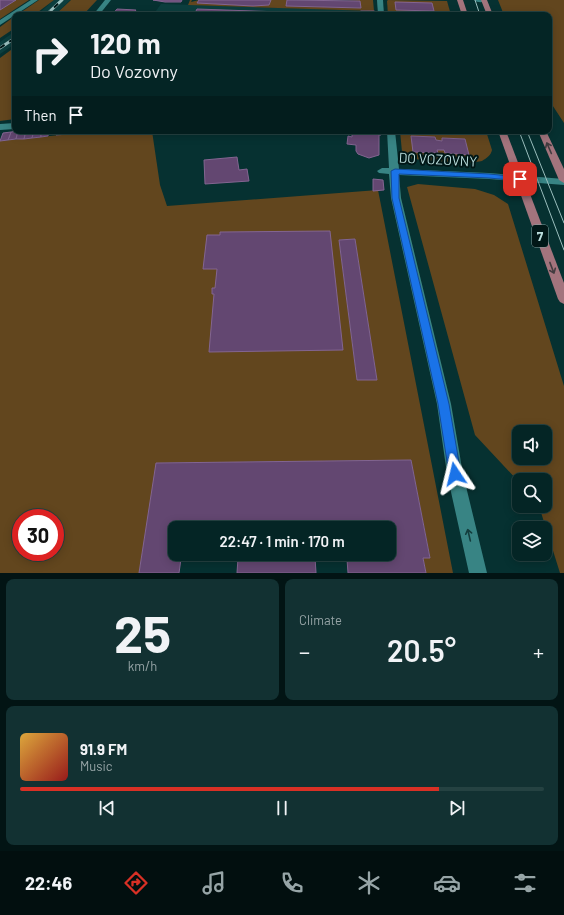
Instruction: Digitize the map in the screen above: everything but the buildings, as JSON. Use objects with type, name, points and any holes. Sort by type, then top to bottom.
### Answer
[{"type":"main road","points":[[460,0],[464,12]]},
{"type":"main road","points":[[484,0],[489,12]]},
{"type":"main road","name":"7","points":[[503,134],[564,299]]},
{"type":"main road","points":[[543,134],[564,181]]},
{"type":"street","points":[[17,12],[35,0]]},
{"type":"street","points":[[98,12],[108,0]]},
{"type":"street","points":[[380,0],[381,12]]},
{"type":"street","points":[[477,0],[484,0]]},
{"type":"street","points":[[0,23],[12,15]]},
{"type":"street","points":[[0,128],[12,126]]},
{"type":"street","points":[[391,134],[396,198],[444,404],[455,474],[478,573]]},
{"type":"street","name":"DO VOZOVNY","points":[[382,171],[564,181]]},
{"type":"shaded area","points":[[16,0],[29,0],[0,19],[0,10]]},
{"type":"shaded area","points":[[39,0],[54,0],[38,12],[21,12]]},
{"type":"shaded area","points":[[54,0],[70,0],[58,12],[40,12]]},
{"type":"shaded area","points":[[71,0],[97,0],[86,12],[58,12]]},
{"type":"shaded area","points":[[190,0],[192,0],[191,2],[199,0],[198,2],[213,4],[269,5],[271,0],[287,0],[286,6],[360,8],[360,1],[345,0],[373,0],[374,11],[188,5]]},
{"type":"shaded area","points":[[498,0],[564,0],[564,123],[552,105],[552,12],[503,12]]},
{"type":"shaded area","points":[[387,1],[447,1],[450,12],[388,12]]},
{"type":"shaded area","points":[[161,4],[374,11],[374,12],[155,12]]},
{"type":"shaded area","points":[[12,18],[12,30],[0,38],[0,27]]},
{"type":"shaded area","points":[[12,33],[12,46],[0,54],[0,42]]},
{"type":"shaded area","points":[[12,49],[12,119],[0,121],[0,58]]},
{"type":"shaded area","points":[[70,134],[152,134],[160,185],[167,206],[378,190],[453,573],[426,573],[423,558],[430,557],[411,460],[157,463],[139,573],[0,573],[0,141]],"holes":[[[355,239],[377,380],[357,380],[339,240]]]},
{"type":"shaded area","points":[[400,134],[487,134],[492,150],[491,153],[482,161],[477,162],[447,162],[416,159],[403,155]],"holes":[[[442,138],[465,139],[469,155],[445,153],[444,150],[437,150],[437,153],[413,152],[436,140],[442,141]]]},
{"type":"shaded area","points":[[418,184],[475,189],[494,195],[508,204],[564,386],[564,573],[560,573],[552,547],[552,521],[544,521],[541,513],[552,513],[552,473],[512,473],[512,475],[475,435],[407,187]]},
{"type":"tram line","points":[[475,0],[479,12]]},
{"type":"tram line","points":[[520,134],[564,250]]},
{"type":"tram line","points":[[528,134],[564,223]]},
{"type":"railway","points":[[49,12],[62,0]]},
{"type":"railway","points":[[0,48],[12,40]]},
{"type":"route","points":[[455,474],[444,404],[396,198],[395,171],[520,179]]}]
